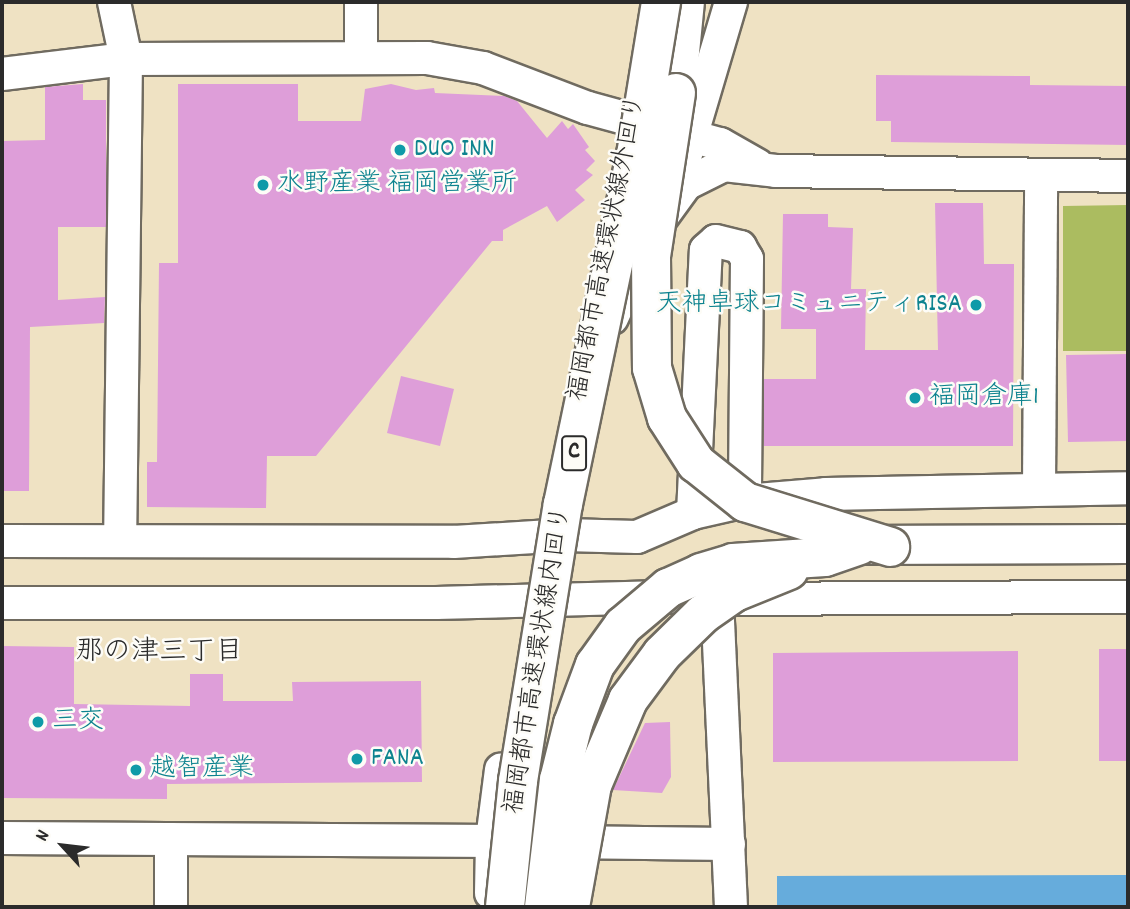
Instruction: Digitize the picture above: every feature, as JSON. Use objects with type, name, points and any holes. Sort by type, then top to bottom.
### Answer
[{"type":"highway","name":"福岡都市高速環状線外回り","points":[[492,907],[554,502],[614,232],[652,2]]},
{"type":"highway","name":"福岡都市高速環状線内回り","points":[[505,907],[518,781],[563,504],[636,155],[661,2]]},
{"type":"highway","points":[[685,2],[651,256],[653,368],[667,418],[696,463],[745,502],[874,546]]},
{"type":"highway","points":[[544,907],[559,780],[573,724],[595,665],[623,626],[660,594],[701,573],[733,563],[825,557],[874,546],[1128,543]]},
{"type":"highway","points":[[570,907],[592,785],[608,741],[628,700],[662,654],[703,614],[764,577],[874,546]]},
{"type":"street","points":[[114,2],[126,59],[120,541]]},
{"type":"street","points":[[361,2],[361,56]]},
{"type":"street","points":[[492,907],[492,841],[502,763],[543,629],[547,598],[566,535],[579,508],[604,335],[694,136],[731,2]]},
{"type":"street","points":[[2,74],[34,66],[126,59],[361,56],[427,58],[483,68],[588,108],[720,144],[748,162],[775,172]]},
{"type":"street","points":[[651,232],[686,184],[724,165],[775,172],[1128,177]]},
{"type":"street","points":[[1039,488],[1041,177]]},
{"type":"street","points":[[693,513],[706,250],[716,241],[740,247],[747,259],[745,501]]},
{"type":"street","points":[[2,541],[454,542],[566,535],[637,537],[693,513],[745,501],[1039,488],[1128,488]]},
{"type":"street","points":[[2,603],[436,603],[547,598],[1128,597]]},
{"type":"street","points":[[717,599],[731,907]]},
{"type":"street","points":[[2,838],[729,844]]},
{"type":"street","points":[[171,839],[171,907]]},
{"type":"green space","points":[[1128,205],[1128,351],[1063,351],[1063,206]]},
{"type":"water","points":[[1128,875],[1128,907],[777,907],[777,876]]},
{"type":"building","points":[[876,75],[1030,76],[1030,85],[1128,86],[1128,145],[891,142],[891,121],[876,121]]},
{"type":"building","points":[[83,84],[83,100],[106,100],[106,227],[58,227],[58,300],[105,297],[104,323],[30,327],[29,491],[2,491],[2,141],[45,140],[45,87]]},
{"type":"building","points":[[178,84],[298,84],[298,121],[361,121],[365,89],[391,84],[416,90],[434,88],[435,93],[504,96],[517,101],[547,138],[562,121],[568,129],[573,124],[589,147],[585,150],[595,161],[586,170],[593,175],[575,190],[585,200],[557,222],[547,206],[503,230],[503,241],[492,241],[316,456],[267,456],[266,508],[147,507],[147,462],[157,462],[159,263],[178,263]]},
{"type":"building","points":[[935,203],[983,203],[984,264],[1014,264],[1013,446],[764,446],[764,379],[816,379],[816,329],[781,329],[783,214],[828,214],[828,227],[853,228],[851,289],[866,289],[865,350],[938,350]]},
{"type":"building","points":[[1128,354],[1128,441],[1068,442],[1066,355]]},
{"type":"building","points":[[401,376],[454,389],[440,446],[387,433]]},
{"type":"building","points":[[2,646],[74,647],[74,704],[190,706],[190,674],[223,674],[223,701],[293,701],[292,682],[421,681],[422,782],[167,784],[167,799],[2,798]]},
{"type":"building","points":[[1099,649],[1128,649],[1128,761],[1099,761]]},
{"type":"building","points":[[1018,651],[1018,761],[773,762],[773,653]]},
{"type":"building","points":[[670,722],[671,777],[662,793],[613,790],[645,723]]},
{"type":"place","name":"DUO INN","points":[[400,150]]},
{"type":"place","name":"水野産業 福岡営業所","points":[[263,185]]},
{"type":"place","name":"天神卓球コミュニティRISA","points":[[976,305]]},
{"type":"place","name":"福岡倉庫1","points":[[915,398]]},
{"type":"place","name":"三交","points":[[38,722]]},
{"type":"place","name":"FANA","points":[[357,759]]},
{"type":"place","name":"越智産業","points":[[136,770]]},
{"type":"district","name":"那の津三丁目","points":[[159,654]]}]
